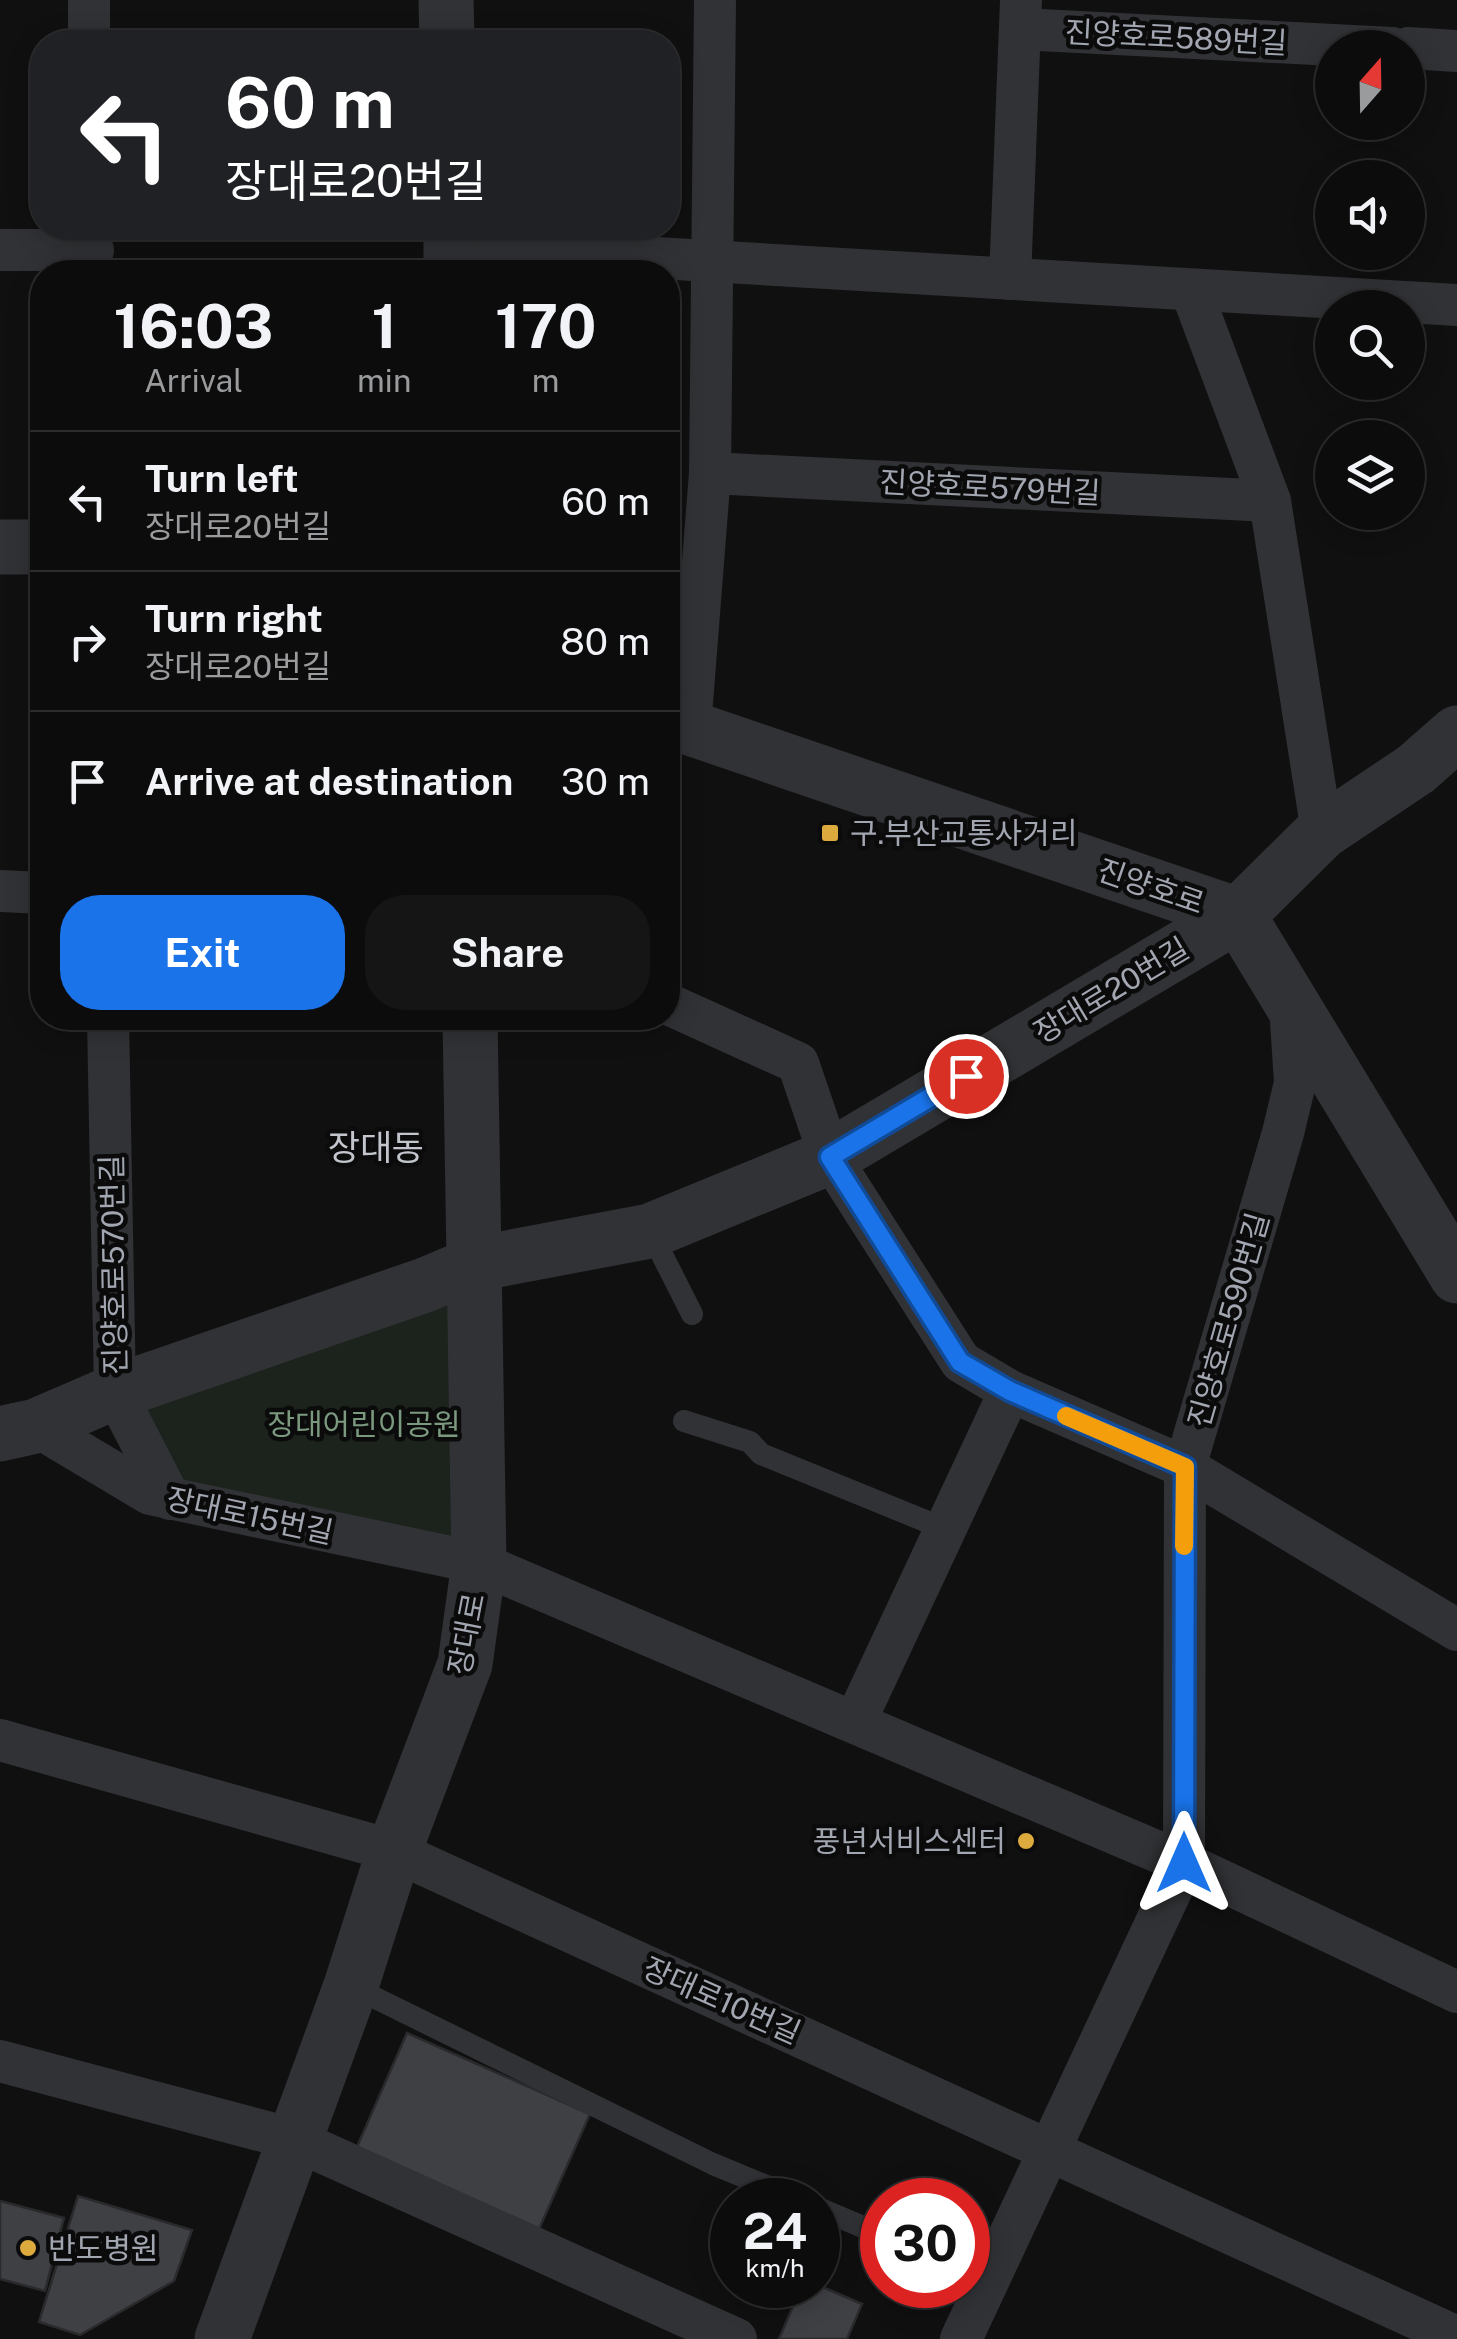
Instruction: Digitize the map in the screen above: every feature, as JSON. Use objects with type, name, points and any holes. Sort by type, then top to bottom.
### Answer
[{"type":"street","points":[[89,0],[90,30]]},
{"type":"street","points":[[446,0],[447,30]]},
{"type":"street","points":[[680,706],[710,473],[714,0]]},
{"type":"street","points":[[1010,279],[1020,15]]},
{"type":"street","name":"진양호로589번길","points":[[1020,15],[1315,41]]},
{"type":"street","points":[[1425,49],[1457,51]]},
{"type":"street","points":[[451,249],[672,260]]},
{"type":"street","points":[[0,250],[93,250]]},
{"type":"street","points":[[680,260],[1457,305]]},
{"type":"street","points":[[1190,290],[1270,502],[1322,832]]},
{"type":"street","name":"진양호로579번길","points":[[710,473],[1270,502]]},
{"type":"street","points":[[0,547],[30,547]]},
{"type":"street","name":"진양호로","points":[[680,723],[1238,915],[1457,1276]]},
{"type":"street","points":[[1238,915],[1322,832],[1416,769],[1457,733]]},
{"type":"street","points":[[0,892],[30,892]]},
{"type":"street","name":"장대로20번길","points":[[475,1264],[650,1231],[830,1157],[1238,915]]},
{"type":"street","name":"진양호로590번길","points":[[990,2255],[1050,2149],[1184,1863],[1185,1467],[1284,1133],[1295,1083],[1290,1004]]},
{"type":"street","points":[[680,1009],[798,1063],[830,1157],[960,1362],[1010,1391],[1185,1467],[1457,1630]]},
{"type":"street","name":"진양호로570번길","points":[[108,1030],[115,1392],[170,1500]]},
{"type":"street","name":"장대로","points":[[222,2339],[351,1986],[394,1852],[465,1664],[479,1563],[470,1030]]},
{"type":"street","points":[[115,1392],[475,1264]]},
{"type":"street","points":[[855,1722],[1010,1391]]},
{"type":"street","name":"장대로15번길","points":[[12,1428],[115,1392]]},
{"type":"street","name":"장대로15번길","points":[[12,1428],[170,1500],[479,1563],[1184,1863],[1457,1992]]},
{"type":"street","name":"장대로10번길","points":[[0,1740],[394,1852],[1457,2336]]},
{"type":"street","points":[[0,2060],[293,2139],[736,2339]]},
{"type":"street","name":"진양호로590번길","points":[[962,2339],[970,2308]]},
{"type":"lane","points":[[650,1231],[692,1314]]},
{"type":"lane","points":[[684,1420],[750,1442],[761,1454],[945,1528]]},
{"type":"lane","points":[[351,1986],[747,2178]]},
{"type":"green space","name":"장대어린이공원","points":[[475,1264],[479,1563],[170,1499],[115,1392]]},
{"type":"building","points":[[407,2033],[590,2114],[539,2229],[356,2149]]},
{"type":"building","points":[[78,2196],[192,2230],[174,2281],[80,2335],[39,2322]]},
{"type":"building","name":"반도병원","points":[[0,2201],[64,2218],[45,2291],[0,2279]]},
{"type":"building","points":[[840,2294],[860,2303],[847,2339],[779,2339],[792,2308],[840,2308]]},
{"type":"slow traffic","points":[[1066,1416],[1185,1467],[1184,1546]]},
{"type":"place","name":"구.부산교통사거리","points":[[830,833]]},
{"type":"place","name":"풍년서비스센터","points":[[1026,1841]]},
{"type":"place","name":"반도병원","points":[[28,2248]]},
{"type":"district","name":"장대동","points":[[376,1147]]},
{"type":"route","points":[[966,1076],[830,1157],[960,1362],[1010,1391],[1185,1467],[1184,1863]]}]
